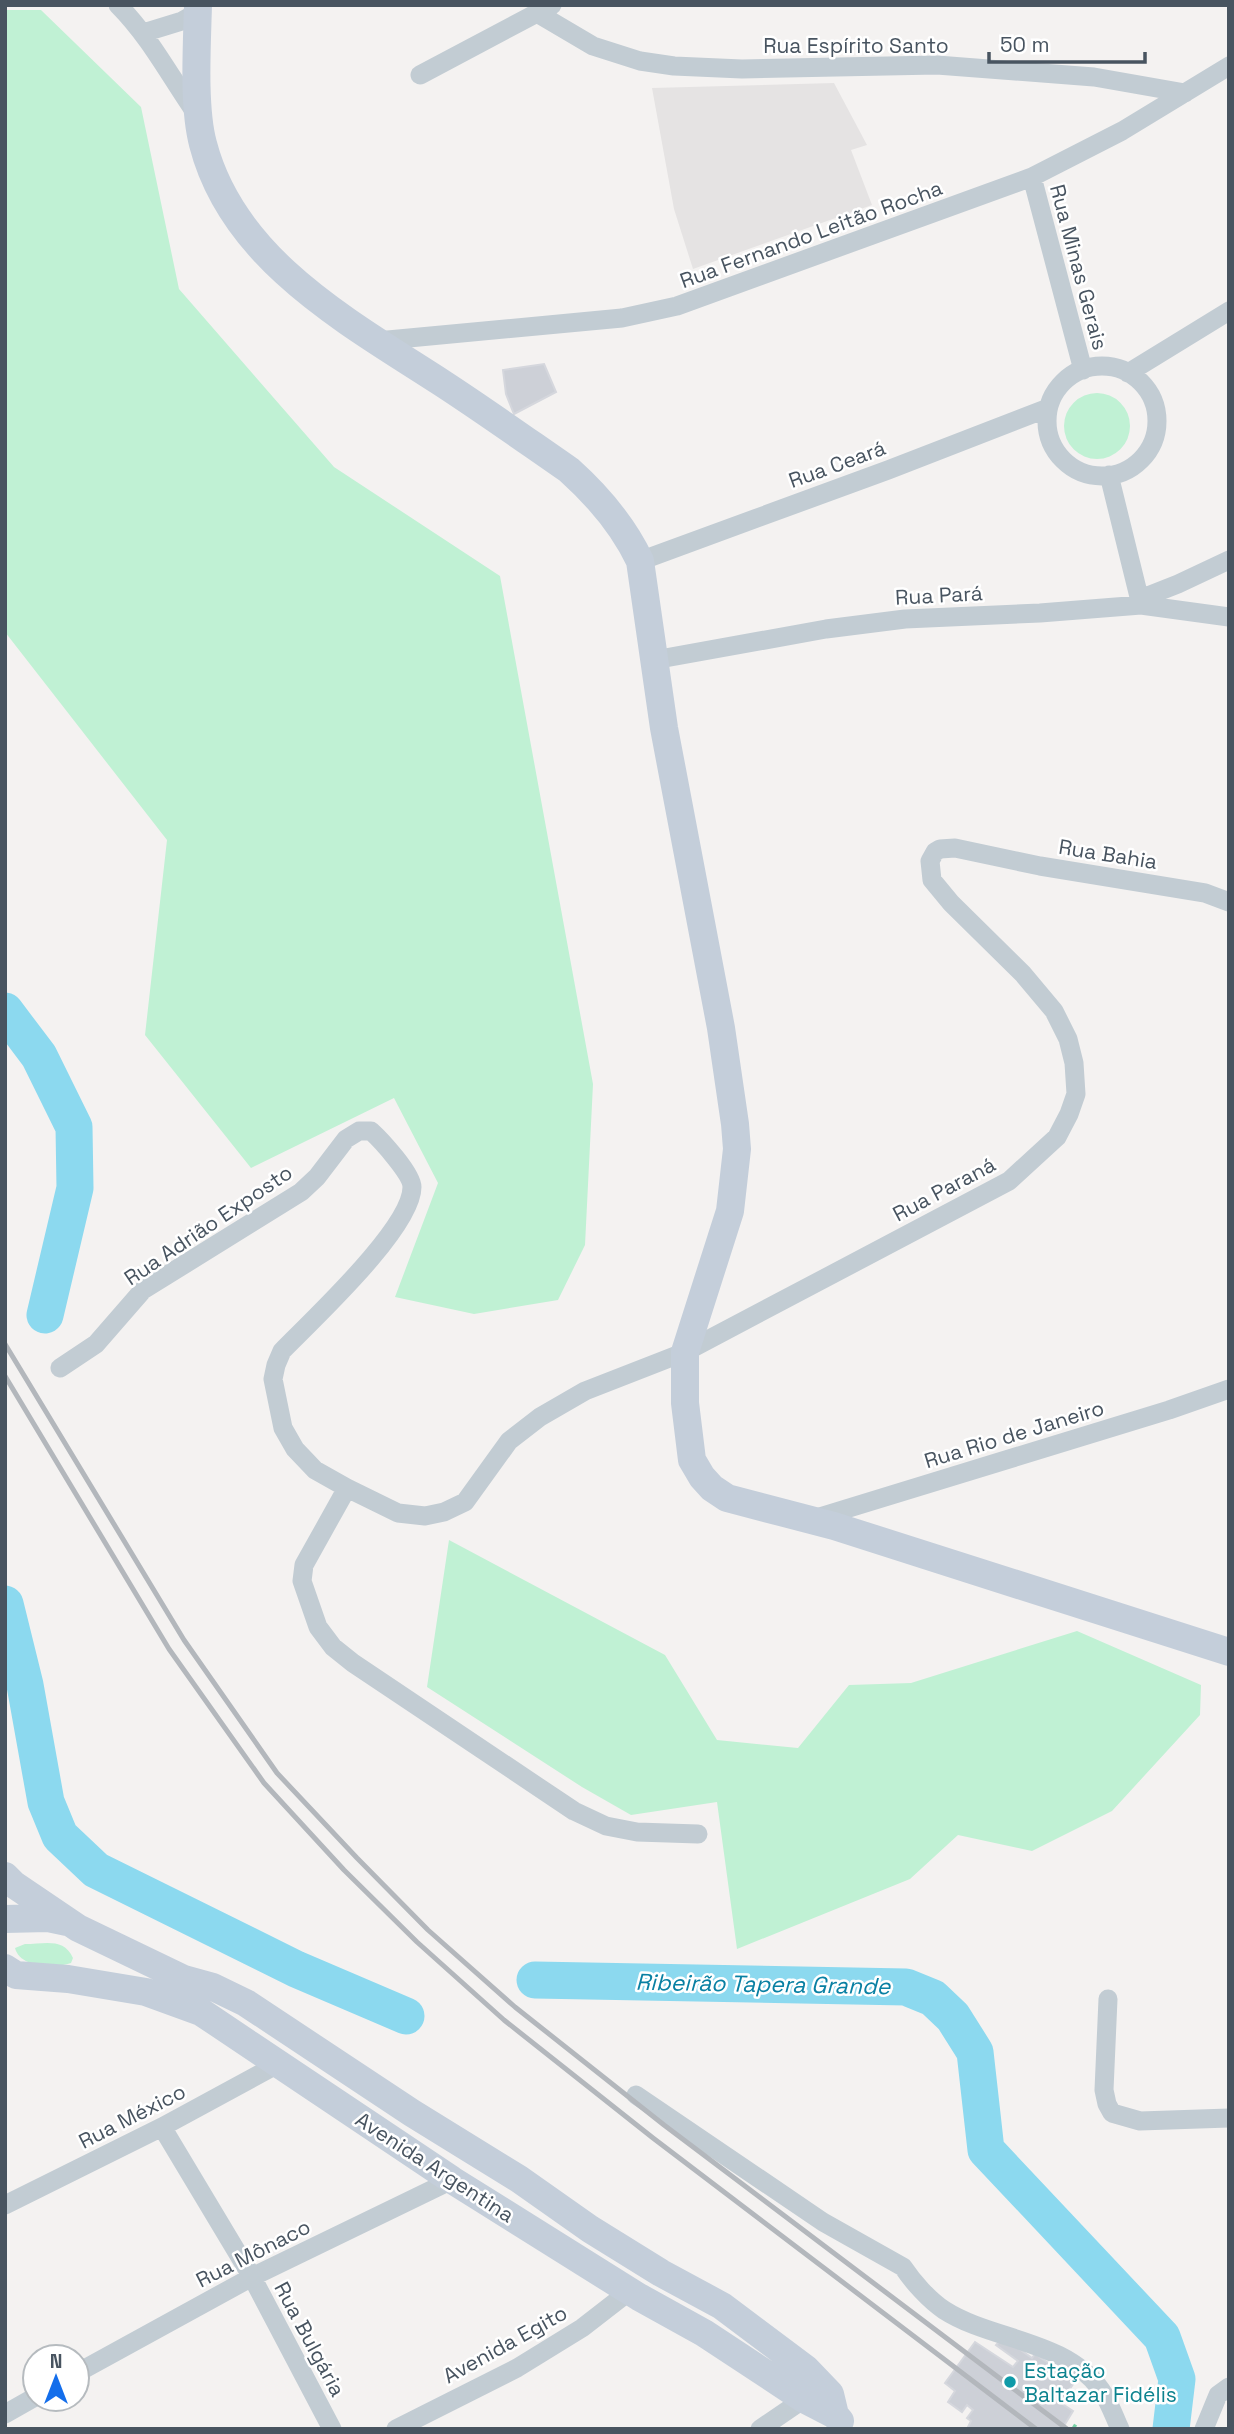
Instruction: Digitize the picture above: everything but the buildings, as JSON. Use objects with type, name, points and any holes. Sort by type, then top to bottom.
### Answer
[{"type":"main road","points":[[198,9],[198,116],[202,142],[220,191],[258,245],[271,260],[317,300],[569,470],[604,504],[630,539],[640,561],[676,798],[721,1028],[737,1149],[730,1211],[685,1352],[685,1403],[692,1460],[702,1477],[727,1498],[812,1520],[1229,1652]]},
{"type":"main road","points":[[5,1876],[80,1928],[94,1947],[94,1956],[88,1968],[79,1976],[68,1979]]},
{"type":"main road","points":[[5,1919],[48,1918],[80,1928]]},
{"type":"main road","name":"Avenida Argentina","points":[[80,1928],[184,1979],[213,1987],[246,2003],[401,2106],[519,2179],[590,2229],[661,2273],[711,2299],[806,2369],[830,2394],[841,2422]]},
{"type":"main road","name":"Avenida Argentina","points":[[9,1974],[68,1979],[146,1992],[201,2012],[452,2180],[704,2333],[841,2422]]},
{"type":"main road","points":[[677,2317],[693,2310],[700,2300],[711,2299],[704,2333]]},
{"type":"street","points":[[118,5],[143,33],[198,116]]},
{"type":"street","points":[[143,33],[182,21],[198,9]]},
{"type":"street","points":[[420,75],[545,9]]},
{"type":"street","name":"Rua Espírito Santo","points":[[545,9],[593,46],[640,61],[674,66],[742,69],[937,65],[1094,78],[1185,93]]},
{"type":"street","name":"Rua Fernando Leitão Rocha","points":[[377,341],[576,324],[647,314],[677,306],[1032,177],[1122,131],[1229,66]]},
{"type":"street","name":"Rua Minas Gerais","points":[[1032,177],[1083,370]]},
{"type":"street","points":[[1128,373],[1229,311]]},
{"type":"street","points":[[1098,366],[1114,367],[1128,373],[1144,385],[1154,402],[1157,421],[1154,441],[1143,457],[1128,470],[1109,475],[1091,475],[1074,468],[1061,457],[1051,442],[1047,425],[1048,408],[1055,391],[1068,378],[1098,366]]},
{"type":"street","name":"Rua Ceará","points":[[640,561],[1048,408]]},
{"type":"street","points":[[1109,475],[1140,602],[1229,560]]},
{"type":"street","name":"Rua Pará","points":[[654,660],[868,622],[1040,613],[1140,602],[1229,617]]},
{"type":"street","name":"Rua Paraná","points":[[685,1352],[1009,1181],[1057,1137],[1076,1094],[1074,1063],[1068,1040],[1054,1011],[1023,974],[951,903],[932,880],[929,871],[932,856],[940,849],[955,848],[980,855]]},
{"type":"street","name":"Rua Bahia","points":[[980,855],[1205,893],[1229,902]]},
{"type":"street","name":"Rua Adrião Exposto","points":[[60,1368],[96,1344],[143,1290],[301,1192],[317,1177],[346,1139],[359,1131],[371,1131],[409,1176],[412,1189],[395,1228],[373,1257],[282,1351],[276,1365],[273,1379],[283,1428],[295,1449],[315,1469],[398,1513],[425,1516],[444,1512],[464,1502],[509,1441],[540,1417],[585,1391],[685,1352]]},
{"type":"street","name":"Rua Rio de Janeiro","points":[[812,1520],[1229,1389]]},
{"type":"street","points":[[347,1488],[302,1573],[303,1590],[318,1627],[333,1647],[574,1811],[606,1826],[637,1832],[698,1834]]},
{"type":"street","points":[[1108,1999],[1104,2090],[1112,2113],[1140,2121],[1229,2118]]},
{"type":"street","name":"Rua México","points":[[5,2206],[162,2127],[278,2064]]},
{"type":"street","points":[[636,2095],[823,2222],[903,2267],[943,2310],[1053,2351],[1101,2389],[1119,2429]]},
{"type":"street","name":"Rua Bulgária","points":[[162,2127],[252,2277],[332,2429]]},
{"type":"street","name":"Rua Mônaco","points":[[91,2365],[252,2277],[452,2180]]},
{"type":"street","name":"Avenida Egito","points":[[397,2429],[516,2368],[582,2328],[631,2290]]},
{"type":"street","points":[[1204,2429],[1218,2395],[1229,2387]]},
{"type":"street","points":[[760,2429],[804,2399]]},
{"type":"street","points":[[5,2414],[21,2405]]},
{"type":"shaded area","points":[[834,83],[867,145],[851,150],[872,205],[693,269],[674,209],[652,88]]},
{"type":"green space","points":[[5,10],[41,10],[141,107],[179,289],[334,467],[500,576],[593,1084],[585,1245],[558,1300],[474,1314],[395,1297],[438,1183],[394,1098],[251,1168],[145,1035],[167,840],[5,632]]},
{"type":"green space","points":[[1091,393],[1103,393],[1115,398],[1125,408],[1130,426],[1128,439],[1115,454],[1103,459],[1091,459],[1079,454],[1069,444],[1064,432],[1064,420],[1069,408],[1079,398]]},
{"type":"green space","points":[[449,1540],[665,1655],[717,1740],[798,1748],[849,1685],[911,1683],[1077,1631],[1201,1685],[1200,1715],[1112,1811],[1032,1851],[958,1835],[910,1879],[737,1949],[717,1802],[631,1815],[582,1787],[427,1687]]},
{"type":"green space","points":[[25,1944],[59,1944],[69,1951],[73,1958],[71,1963],[56,1966],[31,1963],[18,1955],[15,1948]]},
{"type":"waterway","name":"Ribeirão Tapera Grande","points":[[5,1011],[39,1056],[74,1127],[75,1188],[45,1315]]},
{"type":"waterway","name":"Ribeirão Tapera Grande","points":[[5,1604],[25,1685],[46,1802],[60,1836],[96,1870],[296,1969],[406,2016]]},
{"type":"waterway","name":"Ribeirão Tapera Grande","points":[[535,1980],[906,1987],[933,1998],[953,2017],[975,2052],[986,2150],[1162,2337],[1177,2379],[1171,2429]]},
{"type":"railway","points":[[5,1344],[184,1640],[277,1773],[357,1858],[428,1930],[515,2007],[664,2125],[1067,2429]]},
{"type":"railway","points":[[5,1376],[169,1649],[264,1783],[344,1870],[417,1942],[504,2020],[653,2138],[1036,2429]]},
{"type":"place","name":"Estação Baltazar Fidélis","points":[[1010,2382]]}]
